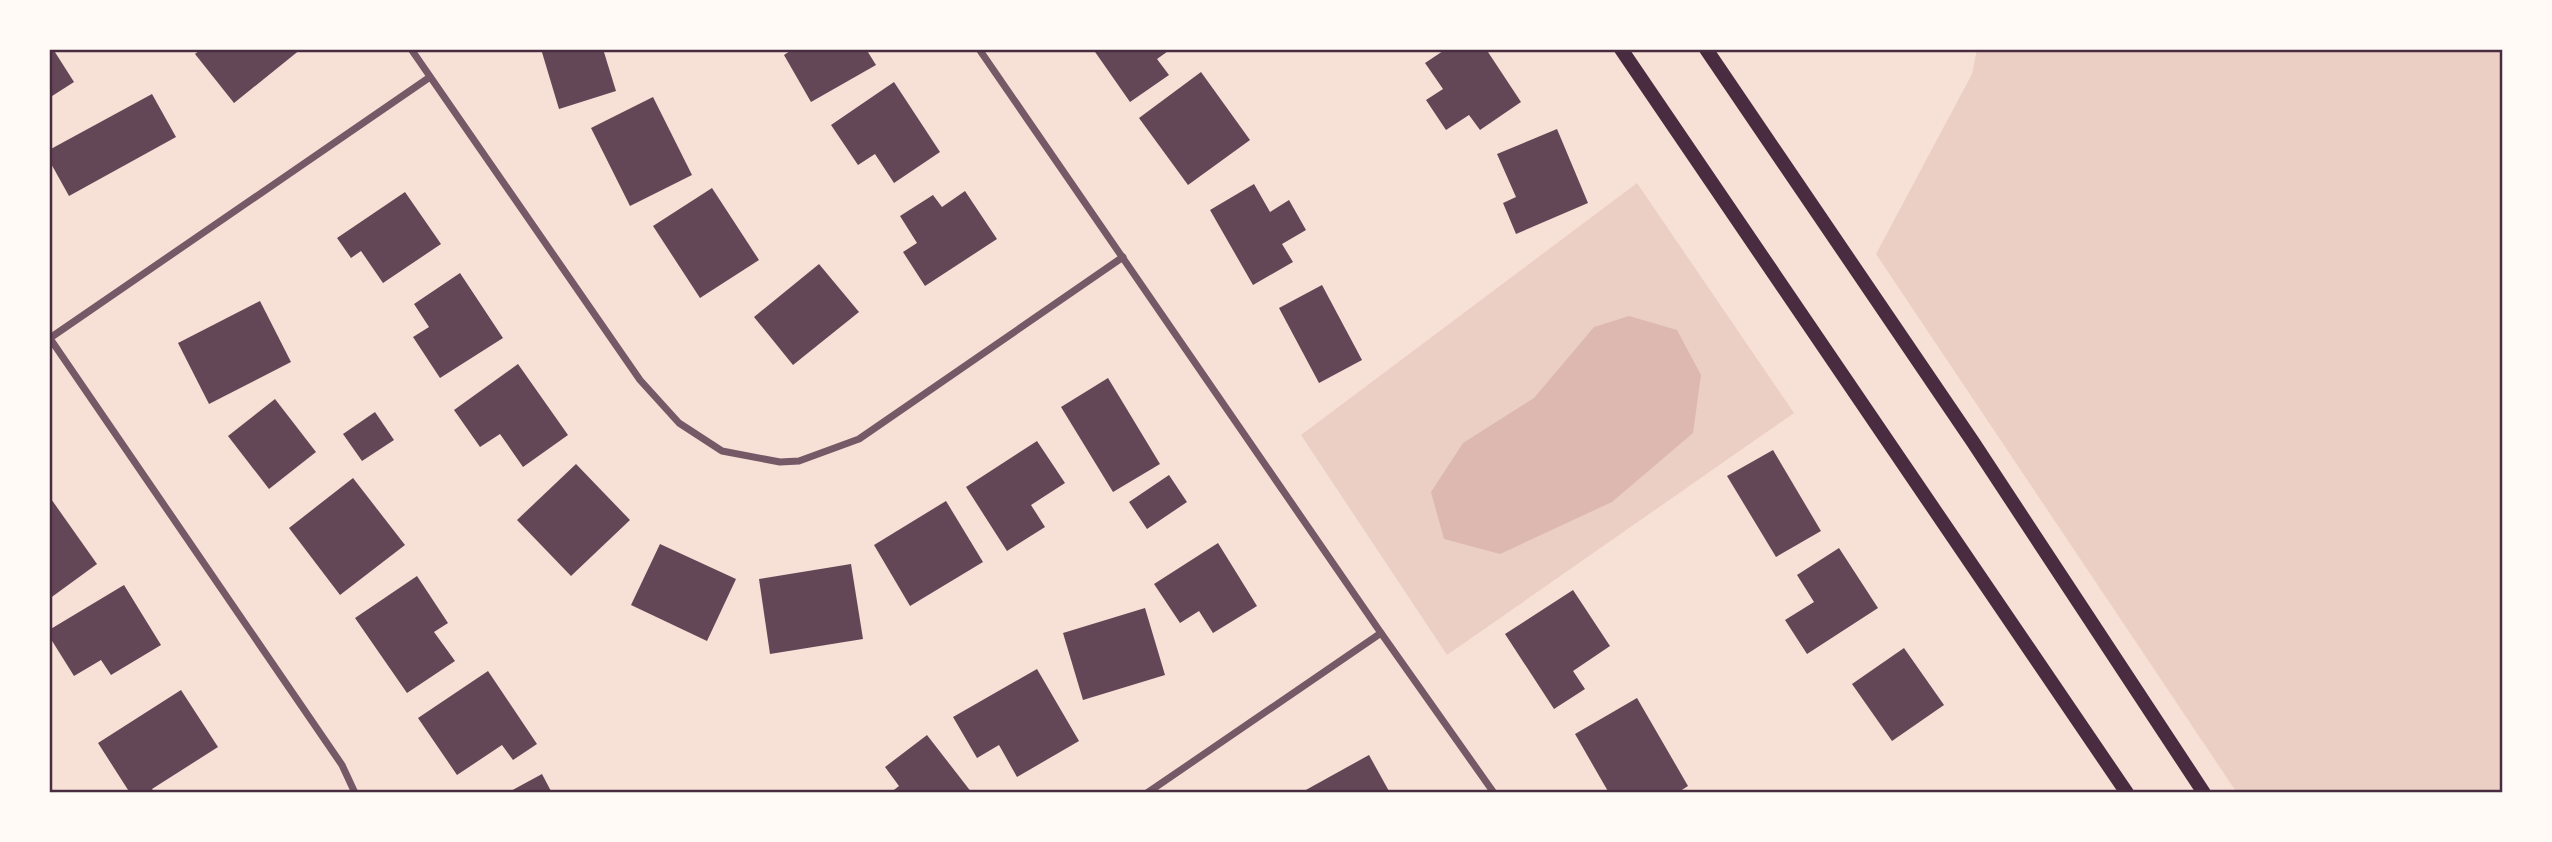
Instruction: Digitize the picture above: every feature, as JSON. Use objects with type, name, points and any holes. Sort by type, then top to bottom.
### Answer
[{"type":"main road","points":[[1620,49],[2127,793]]},
{"type":"main road","points":[[1706,49],[1973,442],[2204,793]]},
{"type":"street","points":[[411,49],[640,380],[679,423],[722,451],[780,462],[799,461],[859,439],[1123,257]]},
{"type":"street","points":[[979,49],[1494,793]]},
{"type":"street","points":[[355,793],[342,765],[49,338],[430,77]]},
{"type":"street","points":[[1147,793],[1381,633]]},
{"type":"shaded area","points":[[1977,49],[2503,49],[2503,793],[2237,793],[1876,254],[1972,74]]},
{"type":"shaded area","points":[[1637,183],[1794,413],[1447,655],[1301,435]]},
{"type":"shaded area","points":[[1629,316],[1677,330],[1701,375],[1693,433],[1612,502],[1500,554],[1444,539],[1431,492],[1463,443],[1534,398],[1594,327]]},
{"type":"building","points":[[49,49],[53,49],[74,82],[49,98]]},
{"type":"building","points":[[201,49],[301,49],[234,103],[195,54]]},
{"type":"building","points":[[541,49],[603,49],[616,91],[559,109]]},
{"type":"building","points":[[793,49],[866,49],[876,65],[811,102],[784,55]]},
{"type":"building","points":[[1093,49],[1171,49],[1157,59],[1169,75],[1130,102]]},
{"type":"building","points":[[1446,49],[1486,49],[1521,102],[1480,130],[1469,115],[1446,130],[1426,100],[1443,89],[1425,63]]},
{"type":"building","points":[[1201,72],[1250,140],[1188,185],[1139,118]]},
{"type":"building","points":[[894,82],[940,152],[894,183],[875,154],[858,165],[831,125]]},
{"type":"building","points":[[152,94],[176,137],[69,196],[49,160],[49,150]]},
{"type":"building","points":[[653,97],[692,175],[630,206],[591,128]]},
{"type":"building","points":[[1557,129],[1588,203],[1516,234],[1503,203],[1516,197],[1497,154]]},
{"type":"building","points":[[1254,184],[1270,212],[1289,200],[1306,230],[1282,244],[1293,262],[1253,285],[1210,210]]},
{"type":"building","points":[[712,188],[759,260],[700,298],[653,226]]},
{"type":"building","points":[[965,191],[997,239],[925,286],[903,252],[917,243],[900,216],[933,195],[942,207]]},
{"type":"building","points":[[405,192],[441,244],[383,283],[361,251],[351,258],[337,238]]},
{"type":"building","points":[[819,264],[859,312],[793,365],[754,317]]},
{"type":"building","points":[[460,273],[503,338],[440,378],[413,337],[429,327],[414,304]]},
{"type":"building","points":[[1322,285],[1362,360],[1319,383],[1279,308]]},
{"type":"building","points":[[260,301],[291,362],[209,404],[178,343]]},
{"type":"building","points":[[518,364],[568,435],[523,467],[500,434],[480,447],[454,410]]},
{"type":"building","points":[[1108,378],[1160,464],[1113,492],[1061,407]]},
{"type":"building","points":[[275,399],[316,452],[269,489],[228,436]]},
{"type":"building","points":[[375,412],[394,440],[362,461],[343,434]]},
{"type":"building","points":[[1037,441],[1065,483],[1031,505],[1045,527],[1007,551],[966,487]]},
{"type":"building","points":[[1773,450],[1821,531],[1776,557],[1727,476]]},
{"type":"building","points":[[576,464],[630,520],[571,576],[517,520]]},
{"type":"building","points":[[1169,475],[1187,502],[1147,529],[1129,502]]},
{"type":"building","points":[[353,478],[405,545],[340,595],[289,528]]},
{"type":"building","points":[[49,496],[97,564],[49,599]]},
{"type":"building","points":[[946,501],[983,562],[910,606],[874,545]]},
{"type":"building","points":[[1218,543],[1257,606],[1213,633],[1199,611],[1180,623],[1154,584]]},
{"type":"building","points":[[660,544],[736,579],[707,641],[631,605]]},
{"type":"building","points":[[1839,548],[1878,608],[1807,654],[1785,620],[1814,602],[1797,575]]},
{"type":"building","points":[[851,564],[863,639],[770,654],[759,579]]},
{"type":"building","points":[[417,576],[448,623],[434,632],[455,661],[407,693],[355,618]]},
{"type":"building","points":[[124,585],[161,645],[111,675],[101,660],[74,676],[49,636],[49,630]]},
{"type":"building","points":[[1573,590],[1610,646],[1573,671],[1585,689],[1554,709],[1505,634]]},
{"type":"building","points":[[1145,608],[1165,675],[1083,700],[1063,633]]},
{"type":"building","points":[[1904,648],[1944,705],[1892,741],[1852,684]]},
{"type":"building","points":[[1037,669],[1079,741],[1017,777],[999,745],[977,758],[953,717]]},
{"type":"building","points":[[488,671],[537,744],[513,760],[502,745],[457,775],[418,718]]},
{"type":"building","points":[[181,690],[218,747],[152,789],[155,793],[130,793],[98,743]]},
{"type":"building","points":[[1637,698],[1688,786],[1677,793],[1609,793],[1575,734]]},
{"type":"building","points":[[927,735],[972,793],[890,793],[899,786],[885,767]]},
{"type":"building","points":[[1369,755],[1390,793],[1305,793],[1304,791]]},
{"type":"building","points":[[542,774],[552,793],[507,793]]}]
